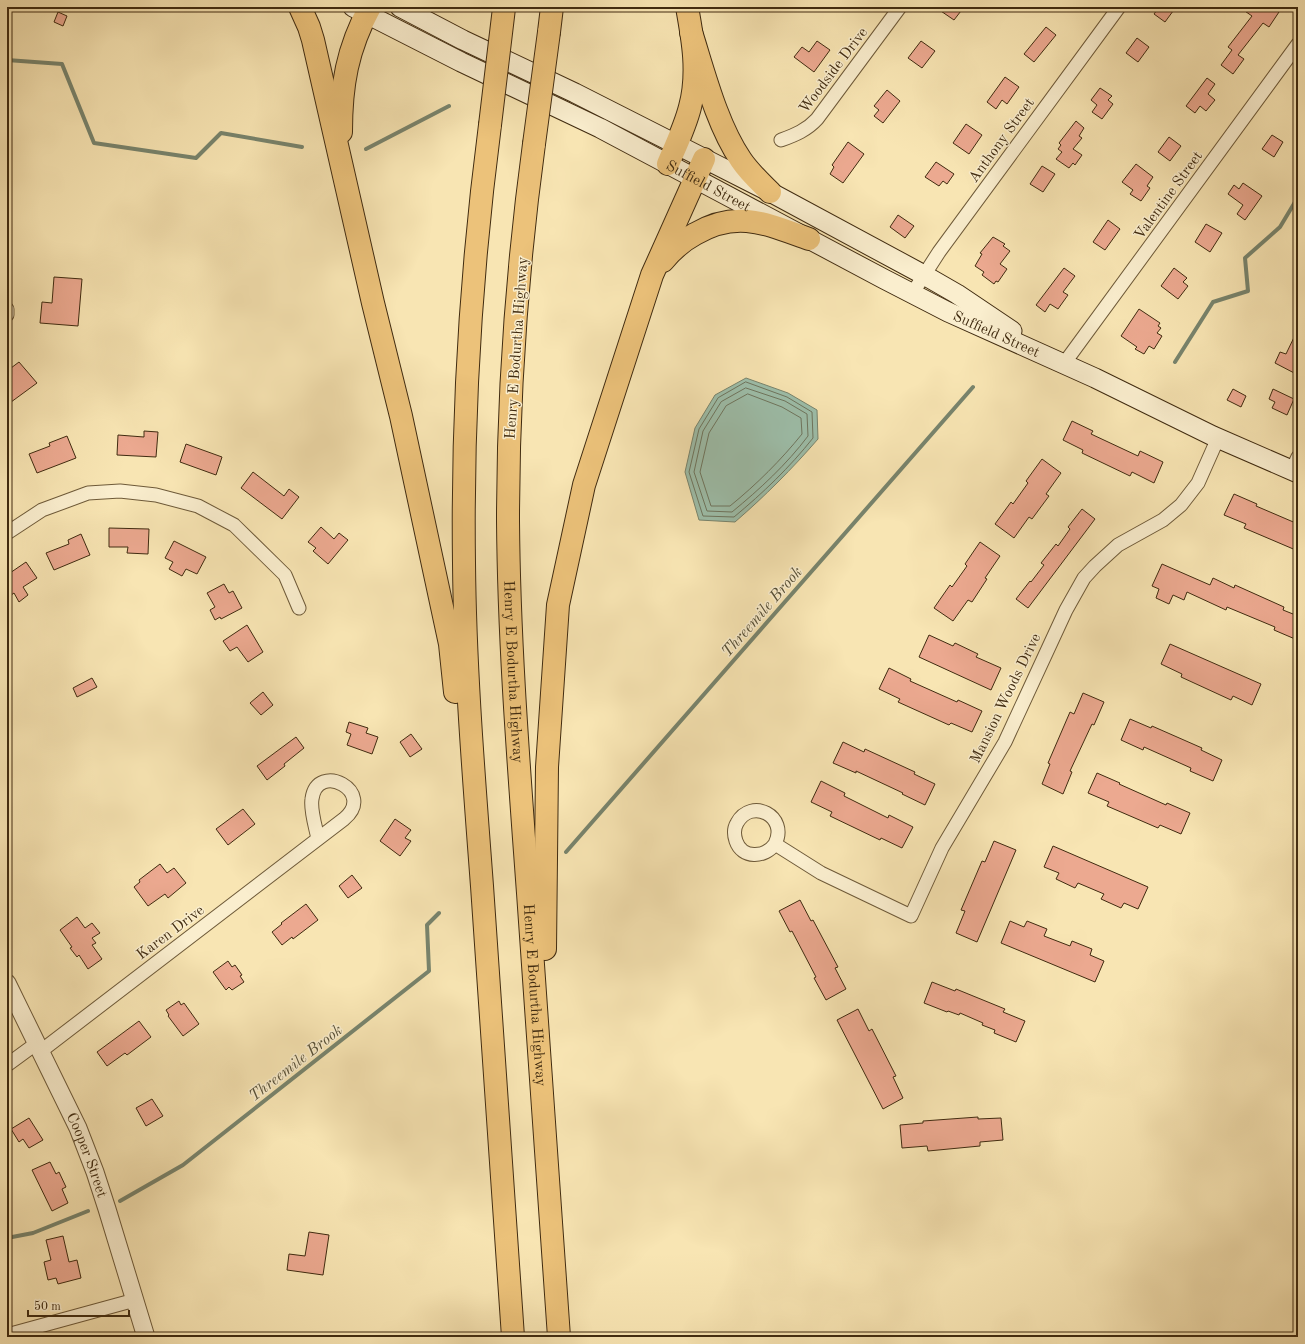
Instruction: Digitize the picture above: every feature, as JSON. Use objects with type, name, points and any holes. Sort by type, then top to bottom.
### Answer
[{"type":"highway","points":[[300,7],[313,40],[372,303],[401,416],[450,644],[471,836],[485,938]]},
{"type":"highway","name":"Henry E Bodurtha Highway","points":[[552,7],[524,222],[515,330],[510,422],[508,521],[512,672],[559,1337]]},
{"type":"highway","points":[[672,155],[686,123],[693,94],[695,70],[687,7]]},
{"type":"highway","points":[[504,8],[479,215],[471,316],[466,415],[464,565],[467,666],[513,1337]]},
{"type":"highway","points":[[341,168],[341,115],[346,68],[363,9]]},
{"type":"highway","points":[[691,32],[716,108],[732,146],[746,167],[770,192]]},
{"type":"highway","points":[[543,1118],[547,767],[558,605],[584,485],[652,275],[704,159]]},
{"type":"highway","points":[[652,275],[681,243],[700,231],[726,221],[737,220],[760,223],[809,239]]},
{"type":"highway","points":[[505,1213],[505,1337]]},
{"type":"main road","name":"Suffield Street","points":[[400,7],[463,40],[575,93],[672,155],[695,178],[912,294],[1063,365],[1095,378],[1218,438],[1296,467]]},
{"type":"main road","name":"Suffield Street","points":[[363,9],[461,62],[600,128],[672,155],[704,159],[770,192],[957,294],[1063,365]]},
{"type":"street","name":"Woodside Drive","points":[[781,140],[811,126],[900,7]]},
{"type":"street","name":"Anthony Street","points":[[912,294],[939,252],[1119,7]]},
{"type":"street","name":"Valentine Street","points":[[1063,365],[1298,44]]},
{"type":"street","points":[[7,309],[7,314]]},
{"type":"street","name":"Mansion Woods Drive","points":[[775,844],[821,873],[911,916],[942,848],[1004,742],[1066,610],[1084,578],[1094,566],[1118,545],[1163,520],[1181,505],[1198,483],[1218,438]]},
{"type":"street","points":[[7,533],[42,510],[88,494],[120,491],[156,495],[198,506],[234,525],[285,575],[298,608]]},
{"type":"street","name":"Karen Drive","points":[[7,1065],[39,1047],[318,839]]},
{"type":"street","name":"Cooper Street","points":[[7,983],[78,1128],[92,1166],[146,1337]]},
{"type":"street","points":[[7,1335],[135,1300]]},
{"type":"water","points":[[746,378],[788,393],[817,410],[818,439],[778,482],[735,522],[699,520],[685,472],[695,428],[715,395]]},
{"type":"building","points":[[935,7],[964,7],[954,20]]},
{"type":"building","points":[[1159,7],[1176,7],[1165,22],[1154,14]]},
{"type":"building","points":[[1239,7],[1272,7],[1279,12],[1269,27],[1263,23],[1238,55],[1244,59],[1233,74],[1221,65],[1232,50],[1228,47],[1252,16]]},
{"type":"building","points":[[58,12],[67,16],[63,26],[54,22]]},
{"type":"building","points":[[1046,27],[1056,35],[1034,62],[1024,54]]},
{"type":"building","points":[[1137,38],[1149,47],[1138,62],[1126,53]]},
{"type":"building","points":[[817,41],[830,50],[814,72],[794,57],[802,47],[809,52]]},
{"type":"building","points":[[921,41],[935,51],[922,68],[908,58]]},
{"type":"building","points":[[1005,77],[1019,87],[1007,104],[1002,100],[996,109],[987,102]]},
{"type":"building","points":[[1207,78],[1215,84],[1208,94],[1215,100],[1206,111],[1200,106],[1195,113],[1186,106]]},
{"type":"building","points":[[1100,88],[1112,96],[1108,100],[1113,104],[1102,119],[1092,112],[1097,105],[1091,100]]},
{"type":"building","points":[[887,90],[900,101],[883,123],[874,116],[879,110],[874,106]]},
{"type":"building","points":[[1076,121],[1084,128],[1079,136],[1082,138],[1073,149],[1082,155],[1075,165],[1073,163],[1069,168],[1056,159],[1062,152],[1058,149],[1061,145],[1059,143]]},
{"type":"building","points":[[966,124],[982,135],[969,154],[953,143]]},
{"type":"building","points":[[1272,135],[1283,142],[1274,157],[1262,149]]},
{"type":"building","points":[[1169,137],[1181,146],[1170,161],[1158,152]]},
{"type":"building","points":[[848,142],[864,154],[843,183],[830,174],[834,167],[832,165]]},
{"type":"building","points":[[936,162],[954,174],[947,184],[943,181],[939,186],[925,177]]},
{"type":"building","points":[[1136,164],[1153,177],[1147,186],[1150,188],[1141,201],[1130,194],[1133,190],[1122,182]]},
{"type":"building","points":[[1042,166],[1055,174],[1043,192],[1030,184]]},
{"type":"building","points":[[1243,183],[1262,196],[1245,220],[1237,214],[1243,205],[1228,194],[1234,185],[1239,189]]},
{"type":"building","points":[[898,215],[914,226],[905,238],[890,227]]},
{"type":"building","points":[[1108,220],[1120,229],[1105,250],[1093,242]]},
{"type":"building","points":[[1206,224],[1222,233],[1210,252],[1195,242]]},
{"type":"building","points":[[993,237],[1005,244],[1003,246],[1010,251],[1000,264],[1007,269],[998,282],[996,281],[994,284],[982,275],[984,272],[975,266],[982,254],[980,253]]},
{"type":"building","points":[[1064,268],[1075,276],[1063,292],[1068,295],[1058,309],[1050,304],[1045,312],[1036,305]]},
{"type":"building","points":[[1174,268],[1187,278],[1183,282],[1188,286],[1178,299],[1161,286]]},
{"type":"building","points":[[54,277],[82,279],[78,326],[40,323],[42,302],[52,303]]},
{"type":"building","points":[[1139,309],[1160,323],[1158,326],[1161,328],[1157,333],[1162,336],[1154,349],[1149,346],[1144,354],[1135,349],[1137,347],[1121,336]]},
{"type":"building","points":[[1298,329],[1298,375],[1275,363],[1280,352],[1286,354]]},
{"type":"building","points":[[19,362],[37,383],[7,405],[7,371]]},
{"type":"building","points":[[1233,389],[1246,396],[1241,407],[1227,400]]},
{"type":"building","points":[[1273,389],[1294,399],[1287,415],[1272,408],[1275,402],[1269,399]]},
{"type":"building","points":[[1072,421],[1093,431],[1091,434],[1138,456],[1140,451],[1163,462],[1154,483],[1132,472],[1130,476],[1082,453],[1083,450],[1063,440]]},
{"type":"building","points":[[144,431],[158,432],[156,457],[117,455],[118,435],[144,437]]},
{"type":"building","points":[[67,436],[76,458],[37,473],[29,454],[50,446],[49,443]]},
{"type":"building","points":[[186,444],[222,457],[216,475],[180,462]]},
{"type":"building","points":[[1042,459],[1061,473],[1046,494],[1049,496],[1032,519],[1029,517],[1014,538],[995,524],[1011,502],[1013,504],[1028,483],[1026,481]]},
{"type":"building","points":[[253,472],[284,496],[289,489],[299,497],[282,519],[241,488]]},
{"type":"building","points":[[1234,494],[1257,504],[1256,506],[1298,524],[1298,551],[1244,528],[1246,524],[1224,515]]},
{"type":"building","points":[[1082,509],[1095,519],[1028,608],[1016,599],[1044,565],[1041,563],[1056,544],[1058,546],[1070,529],[1068,527]]},
{"type":"building","points":[[321,527],[334,539],[339,533],[348,540],[328,564],[313,551],[316,548],[308,542]]},
{"type":"building","points":[[109,528],[149,529],[148,554],[127,553],[128,547],[109,547]]},
{"type":"building","points":[[81,534],[90,555],[54,570],[46,553],[69,544],[68,540]]},
{"type":"building","points":[[174,541],[206,557],[197,574],[186,569],[182,576],[169,569],[173,562],[165,558]]},
{"type":"building","points":[[980,542],[1000,556],[985,578],[987,579],[972,602],[968,600],[953,621],[934,608],[950,585],[952,587],[967,566],[965,564]]},
{"type":"building","points":[[26,562],[37,578],[23,587],[28,595],[19,602],[14,593],[7,598],[7,575]]},
{"type":"building","points":[[1162,564],[1210,585],[1213,578],[1234,588],[1235,585],[1284,607],[1283,610],[1298,616],[1298,632],[1295,639],[1274,630],[1275,627],[1227,607],[1226,610],[1187,592],[1184,600],[1173,595],[1169,604],[1156,598],[1159,589],[1152,586]]},
{"type":"building","points":[[224,584],[229,593],[233,591],[242,608],[221,619],[220,617],[215,620],[210,610],[215,607],[207,593]]},
{"type":"building","points":[[247,625],[263,652],[248,662],[237,647],[230,651],[223,641]]},
{"type":"building","points":[[929,635],[953,646],[955,643],[978,654],[976,657],[1001,668],[991,690],[919,657]]},
{"type":"building","points":[[1170,644],[1261,684],[1252,705],[1233,696],[1231,700],[1181,677],[1182,674],[1161,664]]},
{"type":"building","points":[[889,668],[911,679],[910,681],[957,702],[958,700],[982,711],[972,732],[951,723],[949,725],[898,702],[900,699],[879,689]]},
{"type":"building","points":[[92,678],[97,687],[77,697],[73,688]]},
{"type":"building","points":[[263,692],[273,705],[261,715],[250,703]]},
{"type":"building","points":[[1083,693],[1104,702],[1070,771],[1072,772],[1063,794],[1042,784],[1050,764],[1048,763],[1070,712],[1074,714]]},
{"type":"building","points":[[1130,719],[1151,728],[1152,726],[1202,748],[1201,750],[1222,760],[1213,781],[1190,771],[1191,768],[1144,747],[1143,750],[1121,740]]},
{"type":"building","points":[[349,722],[368,728],[366,733],[378,737],[372,754],[347,745],[351,734],[346,732]]},
{"type":"building","points":[[411,734],[422,749],[410,757],[400,742]]},
{"type":"building","points":[[296,737],[304,748],[267,780],[257,766]]},
{"type":"building","points":[[843,742],[864,752],[865,749],[915,772],[914,774],[935,784],[925,805],[856,771],[856,773],[833,763]]},
{"type":"building","points":[[1097,773],[1166,805],[1167,803],[1190,813],[1181,834],[1160,825],[1158,828],[1107,806],[1109,802],[1088,793]]},
{"type":"building","points":[[821,781],[845,793],[844,796],[888,818],[889,815],[913,827],[902,848],[881,838],[880,840],[830,816],[832,812],[811,802]]},
{"type":"building","points":[[243,809],[255,824],[228,845],[216,829]]},
{"type":"building","points":[[395,819],[411,830],[405,838],[411,841],[400,856],[380,841]]},
{"type":"building","points":[[994,841],[1016,850],[977,942],[956,933],[965,911],[961,910],[982,861],[985,862]]},
{"type":"building","points":[[1053,846],[1148,887],[1138,909],[1124,903],[1121,908],[1101,899],[1104,894],[1078,883],[1075,888],[1056,879],[1059,873],[1044,867]]},
{"type":"building","points":[[160,864],[167,873],[174,868],[186,883],[168,898],[165,894],[148,906],[134,887],[140,882],[139,880]]},
{"type":"building","points":[[352,875],[362,888],[348,898],[339,886]]},
{"type":"building","points":[[800,900],[811,921],[813,920],[838,967],[835,968],[846,989],[826,1000],[792,931],[790,932],[779,911]]},
{"type":"building","points":[[306,904],[318,920],[293,939],[292,937],[282,945],[272,932],[282,924],[281,923]]},
{"type":"building","points":[[77,917],[85,928],[92,923],[100,933],[92,938],[96,943],[92,945],[102,959],[88,969],[79,955],[77,957],[70,948],[72,947],[60,930]]},
{"type":"building","points":[[1010,921],[1024,927],[1027,921],[1047,929],[1044,936],[1070,946],[1072,941],[1092,949],[1090,955],[1104,961],[1095,982],[1001,943]]},
{"type":"building","points":[[228,961],[232,967],[235,965],[242,975],[240,976],[244,982],[232,990],[229,987],[226,990],[213,972]]},
{"type":"building","points":[[932,982],[955,991],[956,989],[1005,1009],[1003,1012],[1025,1021],[1016,1042],[994,1033],[995,1030],[960,1013],[959,1015],[948,1011],[947,1012],[924,1003]]},
{"type":"building","points":[[179,1001],[181,1005],[184,1003],[199,1024],[183,1036],[168,1016],[169,1015],[166,1010]]},
{"type":"building","points":[[858,1009],[869,1031],[872,1029],[896,1076],[893,1077],[903,1098],[883,1109],[837,1020]]},
{"type":"building","points":[[139,1021],[151,1037],[127,1055],[125,1053],[107,1066],[97,1052]]},
{"type":"building","points":[[152,1099],[163,1116],[146,1126],[136,1108]]},
{"type":"building","points":[[978,1117],[978,1119],[1001,1118],[1003,1140],[980,1142],[980,1146],[928,1151],[927,1146],[902,1148],[900,1125],[923,1123],[923,1121]]},
{"type":"building","points":[[29,1118],[43,1140],[29,1148],[23,1139],[19,1142],[11,1129]]},
{"type":"building","points":[[50,1162],[56,1174],[59,1172],[66,1187],[62,1189],[68,1203],[52,1211],[32,1170]]},
{"type":"building","points":[[309,1232],[329,1235],[323,1275],[287,1270],[289,1254],[305,1256]]},
{"type":"building","points":[[63,1236],[69,1262],[77,1260],[81,1278],[58,1284],[56,1278],[48,1280],[44,1262],[51,1260],[46,1240]]},
{"type":"waterway","points":[[7,60],[62,64],[94,143],[196,158],[221,133],[302,147]]},
{"type":"waterway","points":[[366,149],[449,106]]},
{"type":"waterway","name":"Threemile Brook","points":[[1175,362],[1213,302],[1248,291],[1245,258],[1280,227],[1298,197]]},
{"type":"waterway","name":"Threemile Brook","points":[[566,852],[973,387]]},
{"type":"waterway","name":"Threemile Brook","points":[[120,1201],[183,1165],[429,971],[427,925],[439,913]]},
{"type":"waterway","name":"Threemile Brook","points":[[7,1238],[33,1233],[88,1211]]}]
